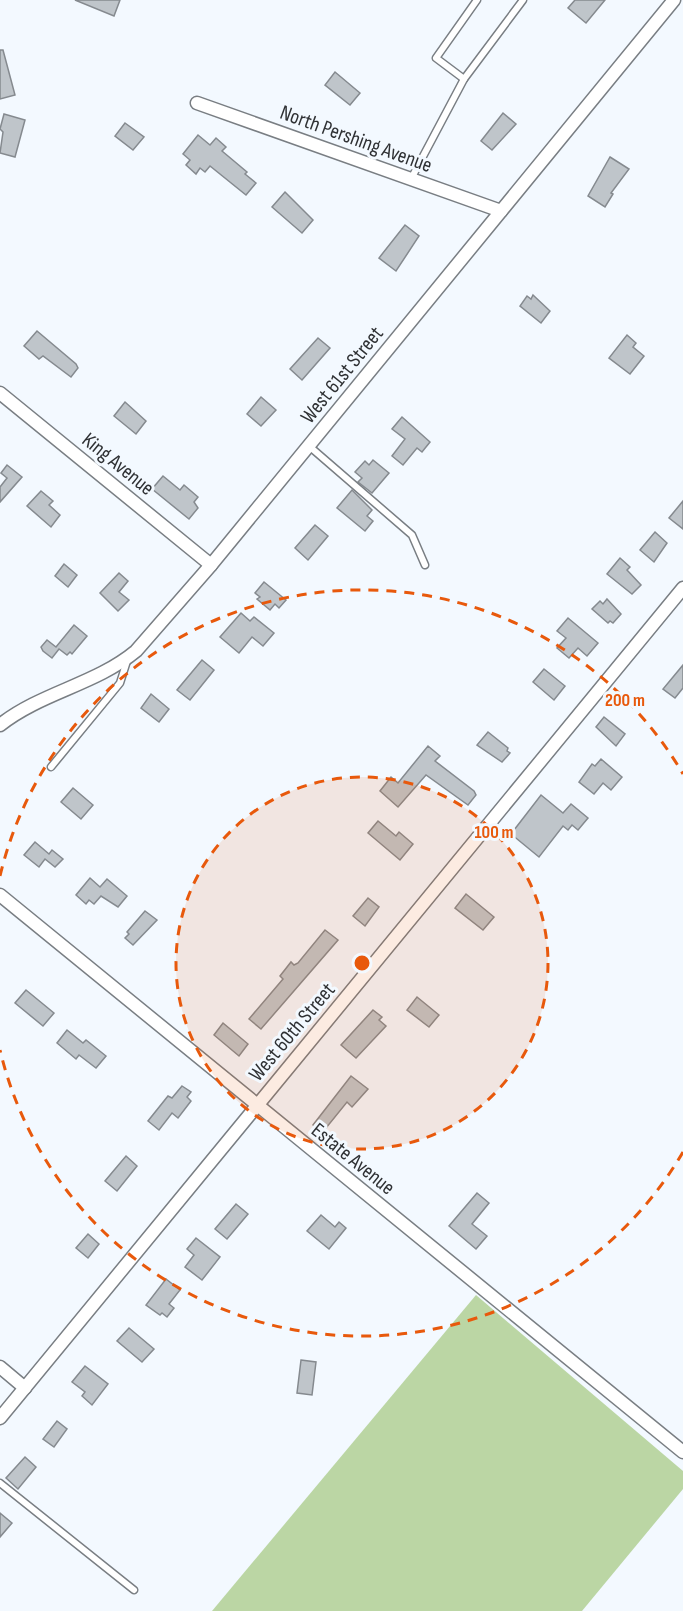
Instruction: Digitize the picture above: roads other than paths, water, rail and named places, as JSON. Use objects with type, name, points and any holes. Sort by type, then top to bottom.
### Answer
[{"type":"street","name":"West 61st Street","points":[[0,725],[33,702],[98,677],[127,661],[211,565],[674,0]]},
{"type":"street","name":"North Pershing Avenue","points":[[197,103],[501,212]]},
{"type":"street","name":"King Avenue","points":[[0,393],[211,565]]},
{"type":"street","name":"West 60th Street","points":[[0,1418],[683,588]]},
{"type":"street","name":"Estate Avenue","points":[[0,895],[683,1452]]},
{"type":"street","points":[[0,1367],[25,1388]]},
{"type":"lane","points":[[464,80],[436,58],[477,0]]},
{"type":"lane","points":[[411,180],[464,80],[523,0]]},
{"type":"lane","points":[[308,446],[411,535],[425,565]]},
{"type":"lane","points":[[51,767],[120,683],[127,661]]},
{"type":"lane","points":[[0,1483],[134,1590]]}]
